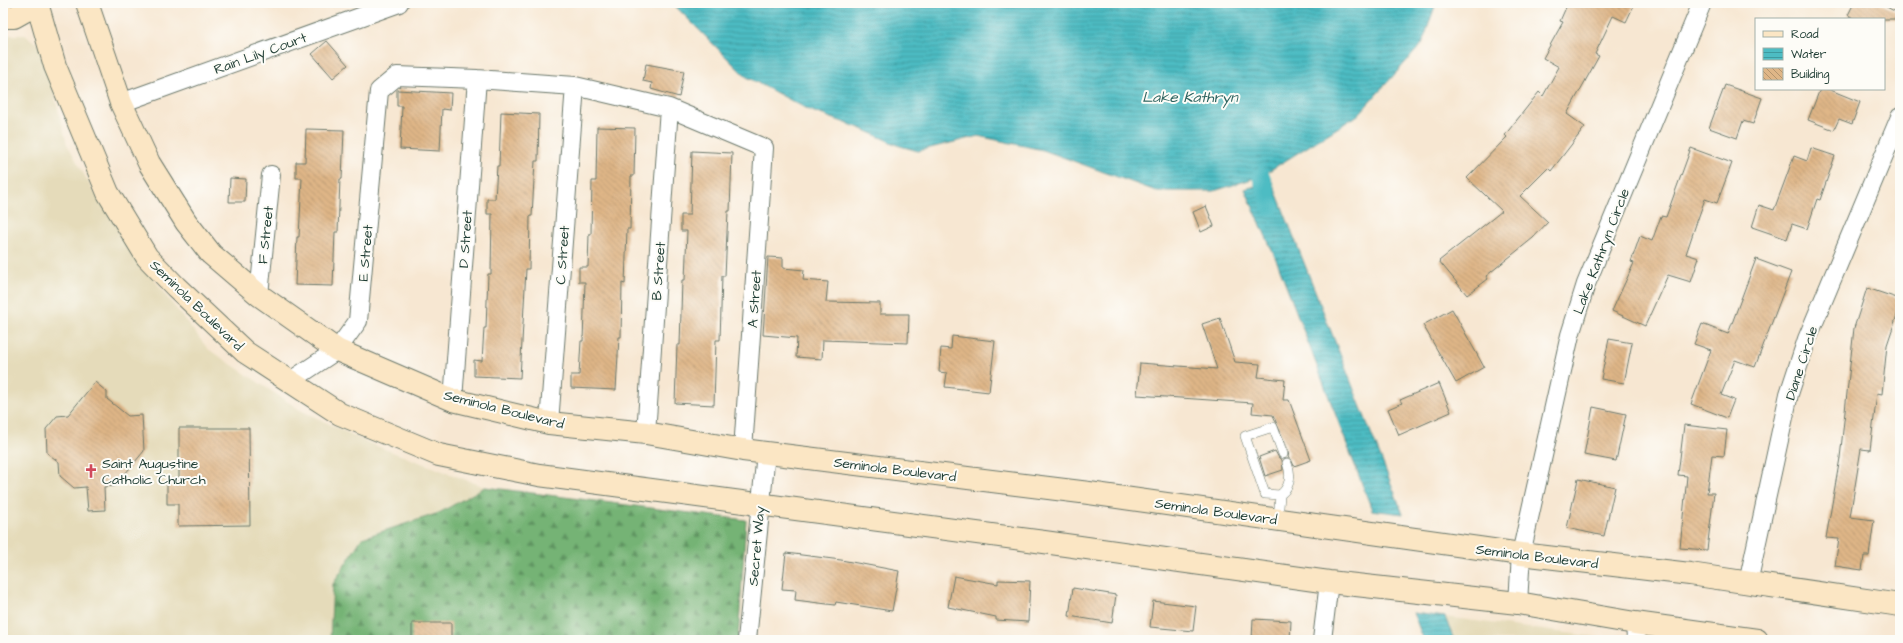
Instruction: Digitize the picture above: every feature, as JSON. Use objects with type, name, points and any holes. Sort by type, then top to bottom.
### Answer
[{"type":"main road","name":"Seminola Boulevard","points":[[37,3],[55,66],[108,192],[147,257],[244,352],[340,414],[439,454],[539,474],[760,503],[1329,582],[1518,603],[1635,632],[1752,640]]},
{"type":"main road","points":[[3,17],[14,16],[37,3]]},
{"type":"main road","name":"Seminola Boulevard","points":[[87,3],[121,103],[149,162],[186,222],[212,254],[259,296],[337,350],[453,400],[549,424],[646,433],[743,450],[1089,493],[1521,554],[1690,574],[1900,605]]},
{"type":"street","name":"Rain Lily Court","points":[[121,103],[399,3]]},
{"type":"street","name":"Lake Kathryn Circle","points":[[1518,603],[1521,554],[1570,335],[1586,284],[1702,3]]},
{"type":"street","name":"E Street","points":[[289,382],[337,350],[358,321],[379,92],[397,76],[477,79]]},
{"type":"street","points":[[477,79],[575,86],[669,108]]},
{"type":"street","name":"D Street","points":[[453,400],[477,79]]},
{"type":"street","name":"C Street","points":[[549,424],[575,86]]},
{"type":"street","name":"A Street","points":[[669,108],[764,148],[743,450]]},
{"type":"street","name":"B Street","points":[[646,433],[669,108]]},
{"type":"street","name":"Diane Circle","points":[[1748,583],[1789,394],[1807,339],[1893,156],[1900,117]]},
{"type":"street","name":"F Street","points":[[259,296],[271,175]]},
{"type":"street","name":"Secret Way","points":[[747,640],[766,453]]},
{"type":"street","points":[[1322,640],[1329,582]]},
{"type":"lane","points":[[1283,454],[1273,427],[1245,436],[1265,494],[1280,495],[1286,490],[1289,484],[1290,471],[1287,463]]},
{"type":"lane","points":[[1278,520],[1280,495]]},
{"type":"shaded area","points":[[3,35],[25,35],[40,46],[67,144],[91,187],[164,293],[208,349],[300,410],[371,444],[485,487],[439,513],[362,538],[333,584],[330,640],[3,640]]},
{"type":"shaded area","points":[[1445,617],[1619,640],[1454,640]]},
{"type":"green space","points":[[485,487],[746,520],[738,640],[330,640],[333,584],[362,538],[439,513]]},
{"type":"water","name":"Lake Kathryn","points":[[672,3],[1436,3],[1422,44],[1358,115],[1261,176],[1214,191],[1156,191],[1043,150],[978,136],[918,151],[897,145],[860,128],[809,110],[745,76]]},
{"type":"water","points":[[1271,179],[1403,514],[1372,510],[1278,264],[1245,189],[1263,184]]},
{"type":"water","points":[[1413,613],[1445,617],[1454,640],[1424,640]]},
{"type":"building","points":[[1568,3],[1635,3],[1626,22],[1613,16],[1595,54],[1599,56],[1567,114],[1585,127],[1551,171],[1548,168],[1520,196],[1548,222],[1533,238],[1486,276],[1488,279],[1467,295],[1439,261],[1502,211],[1467,178],[1507,137],[1505,135],[1539,92],[1543,96],[1559,67],[1543,58],[1563,22],[1560,21]]},
{"type":"building","points":[[1854,3],[1879,3],[1900,14],[1900,19],[1853,18],[1848,15]]},
{"type":"building","points":[[327,41],[348,65],[333,78],[312,54]]},
{"type":"building","points":[[646,64],[684,71],[679,97],[651,89],[652,83],[643,81]]},
{"type":"building","points":[[1725,85],[1762,98],[1753,124],[1743,121],[1737,138],[1709,128]]},
{"type":"building","points":[[397,90],[451,93],[450,110],[442,109],[440,151],[400,149],[402,106],[397,106]]},
{"type":"building","points":[[1820,90],[1830,90],[1860,102],[1852,124],[1839,119],[1834,130],[1808,120]]},
{"type":"building","points":[[501,112],[539,114],[538,161],[535,161],[532,216],[530,216],[529,269],[526,269],[520,378],[474,376],[474,360],[482,361],[484,328],[486,328],[488,274],[491,274],[492,214],[487,214],[487,199],[495,199],[497,166],[499,166]]},
{"type":"building","points":[[597,127],[635,128],[634,176],[631,176],[630,229],[627,229],[625,284],[622,283],[621,337],[619,337],[616,390],[571,388],[571,375],[579,375],[581,341],[583,341],[585,282],[579,282],[579,267],[588,267],[589,234],[591,234],[592,181],[596,181]]},
{"type":"building","points":[[306,129],[344,130],[338,232],[335,232],[333,286],[295,285],[302,178],[296,178],[296,162],[305,162]]},
{"type":"building","points":[[1691,148],[1732,163],[1717,203],[1705,199],[1695,227],[1686,254],[1699,258],[1691,282],[1668,275],[1645,326],[1612,311],[1634,263],[1631,262],[1640,236],[1652,241],[1661,216],[1666,217]]},
{"type":"building","points":[[1811,148],[1835,156],[1820,200],[1817,199],[1807,229],[1792,224],[1787,239],[1752,227],[1759,205],[1774,210],[1794,156],[1807,161]]},
{"type":"building","points":[[692,151],[732,153],[730,211],[728,211],[725,276],[722,276],[720,340],[716,340],[714,405],[675,403],[677,345],[680,345],[682,280],[685,280],[687,231],[681,231],[681,215],[690,215]]},
{"type":"building","points":[[230,178],[246,179],[245,202],[229,202]]},
{"type":"building","points":[[1206,206],[1214,226],[1201,232],[1193,212]]},
{"type":"building","points":[[768,257],[783,258],[783,268],[804,270],[803,280],[828,282],[826,302],[880,303],[880,314],[909,314],[908,343],[823,340],[822,359],[796,357],[797,338],[763,335]]},
{"type":"building","points":[[1756,259],[1791,272],[1755,367],[1735,360],[1721,395],[1734,400],[1727,418],[1691,404],[1711,350],[1694,344],[1702,324],[1728,334]]},
{"type":"building","points":[[1867,288],[1900,299],[1900,306],[1887,345],[1882,394],[1877,393],[1870,450],[1861,449],[1850,517],[1874,520],[1869,556],[1864,556],[1862,570],[1835,566],[1839,539],[1826,538],[1840,458],[1854,328]]},
{"type":"building","points":[[1452,309],[1484,367],[1456,383],[1423,325]]},
{"type":"building","points":[[1220,318],[1235,362],[1260,364],[1258,377],[1285,380],[1283,400],[1289,400],[1311,460],[1294,466],[1291,459],[1288,457],[1289,452],[1273,415],[1252,413],[1253,403],[1137,395],[1140,363],[1217,369],[1202,324]]},
{"type":"building","points":[[952,336],[995,341],[989,392],[945,387],[947,373],[939,372],[941,348],[951,349]]},
{"type":"building","points":[[1609,339],[1632,343],[1624,383],[1601,379]]},
{"type":"building","points":[[95,382],[107,392],[107,399],[128,416],[142,415],[144,451],[115,486],[104,487],[105,510],[88,511],[86,487],[74,488],[60,476],[59,462],[47,453],[46,429],[57,416],[68,415]]},
{"type":"building","points":[[1439,383],[1451,412],[1399,435],[1388,409],[1402,403],[1400,400]]},
{"type":"building","points":[[1593,407],[1626,414],[1616,461],[1584,455]]},
{"type":"building","points":[[1684,425],[1727,430],[1724,456],[1712,455],[1707,493],[1714,493],[1707,550],[1680,548],[1687,476],[1678,475]]},
{"type":"building","points":[[179,428],[249,428],[250,525],[178,526],[178,504],[167,504],[167,480],[179,480]]},
{"type":"building","points":[[1275,451],[1282,460],[1283,470],[1265,476],[1259,457]]},
{"type":"building","points":[[1578,479],[1615,487],[1604,536],[1567,528]]},
{"type":"building","points":[[786,553],[841,560],[899,571],[892,611],[836,602],[835,605],[795,600],[796,590],[782,589]]},
{"type":"building","points":[[954,576],[998,584],[998,580],[1030,581],[1028,622],[996,620],[996,617],[948,607]]},
{"type":"building","points":[[1073,588],[1116,595],[1112,623],[1069,616]]},
{"type":"building","points":[[1153,601],[1196,606],[1193,631],[1150,627]]},
{"type":"building","points":[[1253,619],[1291,621],[1290,640],[1252,640]]},
{"type":"building","points":[[412,623],[451,623],[451,640],[412,640]]},
{"type":"waterway","points":[[1261,176],[1271,207]]},
{"type":"place","name":"Saint Augustine Catholic Church","points":[[91,471]]}]
